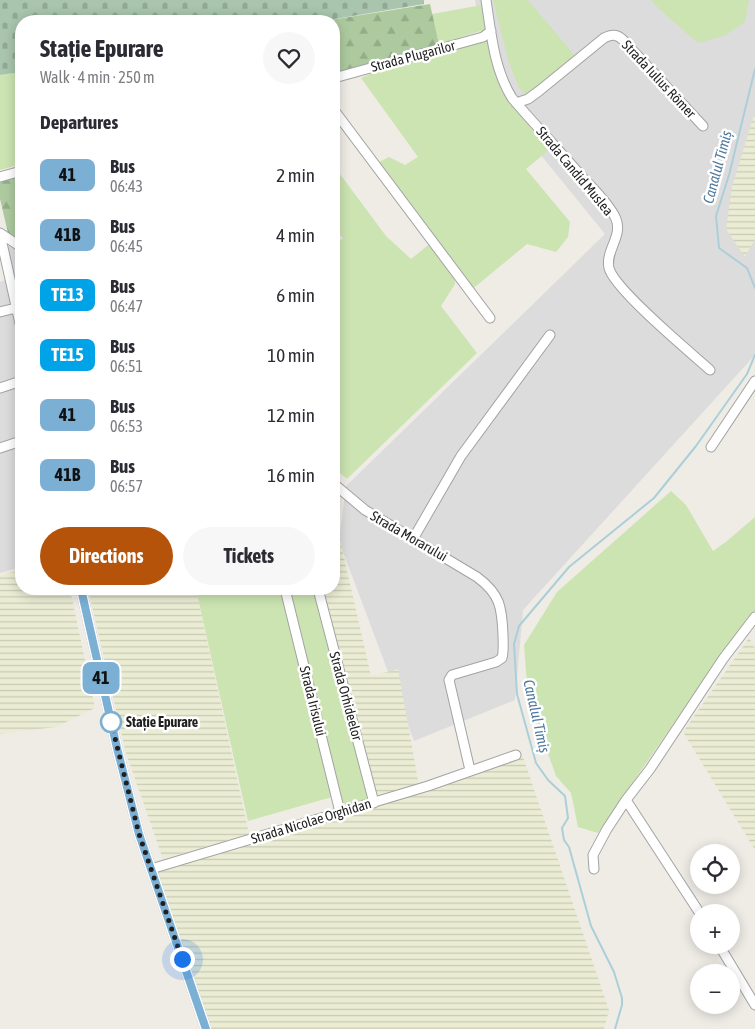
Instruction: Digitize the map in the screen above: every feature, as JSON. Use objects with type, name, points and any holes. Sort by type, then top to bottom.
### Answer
[{"type":"street","name":"Strada Candid Muslea","points":[[486,0],[499,71],[504,86],[516,103],[599,195],[616,219],[617,233],[608,259],[608,267],[612,275],[628,295],[710,370]]},
{"type":"street","name":"Strada Plugarilor","points":[[340,76],[483,37],[491,31]]},
{"type":"street","name":"Strada Iulius Römer","points":[[516,103],[533,96],[604,38],[618,35],[703,126]]},
{"type":"street","points":[[340,118],[490,318]]},
{"type":"street","points":[[0,177],[15,172]]},
{"type":"street","points":[[0,233],[15,243]]},
{"type":"street","points":[[0,233],[15,303]]},
{"type":"street","points":[[0,312],[15,308]]},
{"type":"street","points":[[413,538],[460,456],[550,335]]},
{"type":"street","points":[[711,447],[755,381]]},
{"type":"street","points":[[0,388],[15,383]]},
{"type":"street","points":[[0,448],[15,443]]},
{"type":"street","name":"Strada Morarului","points":[[340,489],[365,510],[477,576],[488,584],[496,594],[502,616],[502,658],[496,662],[452,675],[450,680],[470,770]]},
{"type":"street","points":[[82,595],[117,748],[139,834],[206,1029]]},
{"type":"street","name":"Strada Irisului","points":[[286,595],[340,812]]},
{"type":"street","name":"Strada Orhideelor","points":[[320,595],[374,803]]},
{"type":"street","points":[[594,870],[593,855],[626,800],[650,769],[723,660],[755,617]]},
{"type":"street","name":"Strada Nicolae Orghidan","points":[[151,869],[374,803],[516,755]]},
{"type":"street","points":[[626,800],[694,904]]},
{"type":"street","points":[[724,954],[755,1005]]},
{"type":"shaded area","points":[[475,0],[755,0],[755,355],[523,610],[515,700],[414,741],[340,544],[346,486],[605,234],[505,111],[483,42]]},
{"type":"shaded area","points":[[9,243],[15,248],[15,569],[0,573],[0,282],[5,280]]},
{"type":"green space","points":[[0,0],[424,0],[424,4],[340,18],[340,15],[15,15],[15,73],[0,75]]},
{"type":"green space","points":[[493,0],[528,0],[576,57],[526,94],[519,88],[509,63]]},
{"type":"green space","points":[[651,0],[749,0],[745,22],[726,35],[698,43]]},
{"type":"green space","points":[[430,4],[439,44],[340,72],[340,18]]},
{"type":"green space","points":[[482,5],[487,29],[439,44],[432,14]]},
{"type":"green space","points":[[488,38],[501,92],[549,150],[526,169],[570,222],[568,237],[556,252],[527,244],[470,291],[454,274],[455,284],[441,306],[477,353],[347,479],[340,473],[340,240],[343,239],[340,235],[340,174],[386,236],[411,259],[432,242],[377,163],[389,157],[405,165],[418,157],[361,78],[393,64],[427,57]]},
{"type":"green space","points":[[15,73],[15,166],[0,170],[0,75]]},
{"type":"green space","points":[[755,112],[755,239],[745,257],[726,229],[732,187]]},
{"type":"green space","points":[[15,177],[15,238],[8,233],[0,199],[0,182]]},
{"type":"green space","points":[[671,491],[686,505],[713,551],[755,517],[755,611],[720,656],[598,833],[578,827],[571,793],[556,776],[528,698],[524,645],[557,592]]},
{"type":"green space","points":[[340,539],[371,676],[398,669],[419,786],[368,800],[316,595],[340,595]]},
{"type":"green space","points":[[15,571],[15,595],[71,595],[95,708],[56,727],[0,734],[0,575]]},
{"type":"green space","points":[[89,595],[197,595],[249,834],[163,859],[126,753]]},
{"type":"green space","points":[[197,595],[316,595],[368,800],[342,808],[332,797],[248,821]]},
{"type":"green space","points":[[749,638],[755,648],[755,850],[683,732]]},
{"type":"green space","points":[[522,754],[609,1010],[604,1029],[201,1029],[149,874],[407,796]]},
{"type":"waterway","name":"Canalul Timiș","points":[[755,69],[729,175],[716,216],[719,248],[747,268],[755,288]]},
{"type":"waterway","name":"Canalul Timiș","points":[[615,1029],[622,1005],[622,998],[614,972],[591,926],[569,847],[564,840],[562,828],[568,818],[565,796],[548,780],[536,763],[517,694],[514,644],[519,626],[569,567],[654,498],[696,446],[747,374],[755,355]]},
{"type":"bus line","name":"41","points":[[82,595],[117,748],[139,834],[206,1029]]},
{"type":"place","name":"Stație Epurare","points":[[111,722]]},
{"type":"route","points":[[111,722],[139,834],[182,959]]}]
